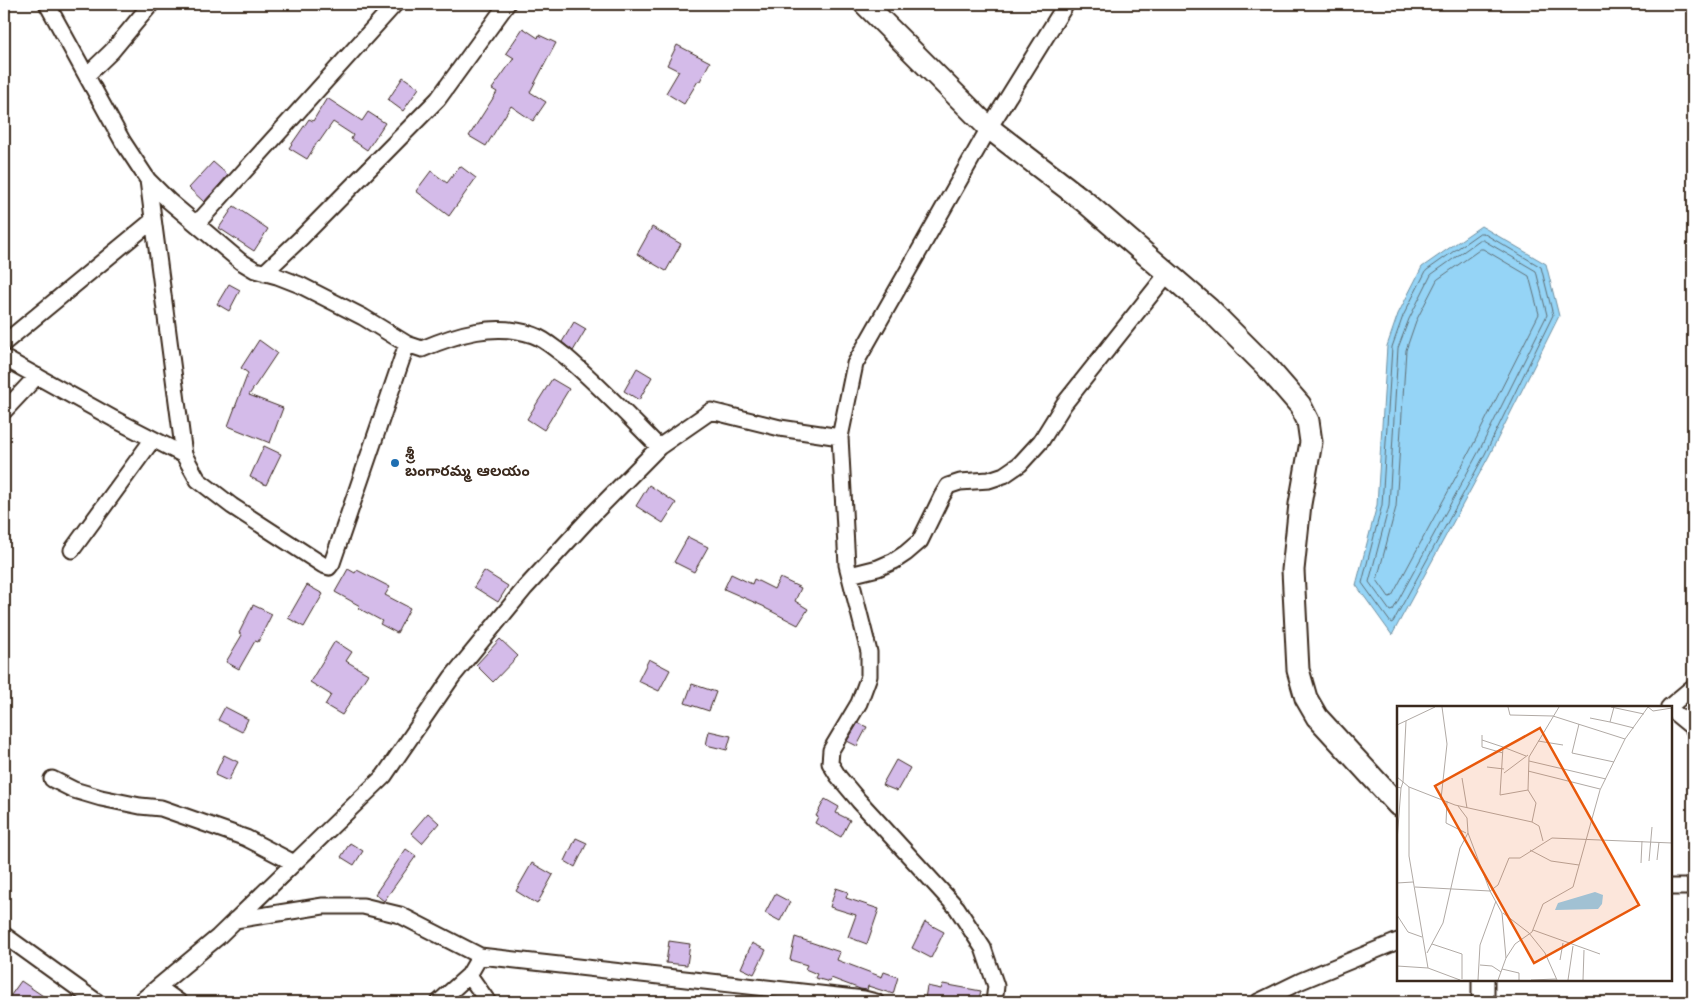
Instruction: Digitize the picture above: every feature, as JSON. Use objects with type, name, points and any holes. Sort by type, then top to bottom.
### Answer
[{"type":"street","points":[[47,4],[123,142],[148,180],[169,201],[240,261],[255,270],[300,285],[363,318],[407,344],[422,349],[456,335],[486,329],[513,330],[534,335],[550,344],[587,374],[659,447]]},
{"type":"street","points":[[87,76],[112,51],[151,4]]},
{"type":"street","points":[[194,222],[202,218],[395,4]]},
{"type":"street","points":[[264,272],[302,237],[438,99],[507,4]]},
{"type":"street","points":[[865,4],[990,128],[1084,200],[1209,309],[1267,368],[1300,405],[1308,421],[1311,442],[1300,504],[1293,570],[1298,670],[1306,698],[1317,717],[1397,805]]},
{"type":"street","points":[[994,1002],[996,986],[983,948],[957,908],[859,802],[830,763],[831,750],[859,703],[869,676],[869,652],[847,565],[840,438],[855,364],[990,128],[1066,4]]},
{"type":"street","points":[[148,180],[184,455],[198,480],[232,506],[323,566],[329,567],[332,563],[407,344]]},
{"type":"street","points":[[4,343],[152,221]]},
{"type":"street","points":[[850,575],[878,568],[894,561],[920,542],[948,486],[960,482],[989,480],[1004,475],[1020,464],[1041,440],[1064,404],[1168,273]]},
{"type":"street","points":[[4,358],[184,455]]},
{"type":"street","points":[[4,411],[36,376]]},
{"type":"street","points":[[140,1002],[236,920],[384,776],[452,677],[525,588],[594,513],[659,447],[711,411],[780,428],[840,438]]},
{"type":"street","points":[[72,550],[153,439]]},
{"type":"street","points":[[1672,707],[1693,687]]},
{"type":"street","points":[[1672,711],[1693,728]]},
{"type":"street","points":[[52,779],[74,790],[101,798],[161,808],[246,838],[294,863]]},
{"type":"street","points":[[1672,887],[1693,887]]},
{"type":"street","points":[[236,920],[323,906],[363,906],[400,915],[480,956],[864,999],[876,1002]]},
{"type":"street","points":[[4,936],[97,1002]]},
{"type":"street","points":[[1258,1002],[1302,980],[1397,941]]},
{"type":"street","points":[[439,1002],[469,975],[480,956]]},
{"type":"street","points":[[469,975],[488,1002]]},
{"type":"street","points":[[1483,981],[1483,1002]]},
{"type":"street","points":[[158,987],[179,1002]]},
{"type":"water","points":[[1481,226],[1546,264],[1559,316],[1489,456],[1392,635],[1356,585],[1377,505],[1387,346],[1398,314],[1422,267]]},
{"type":"building","points":[[523,28],[538,38],[539,35],[556,43],[530,92],[546,102],[533,121],[511,106],[486,146],[469,136],[497,92],[492,89],[514,58],[506,53]]},
{"type":"building","points":[[677,45],[710,62],[684,104],[666,93],[679,71],[667,65]]},
{"type":"building","points":[[403,77],[419,88],[403,111],[388,100]]},
{"type":"building","points":[[327,98],[362,121],[368,112],[385,123],[367,150],[351,139],[353,135],[333,122],[307,159],[289,148],[309,119],[313,121]]},
{"type":"building","points":[[213,162],[228,175],[204,202],[189,188]]},
{"type":"building","points":[[460,166],[476,178],[449,216],[416,191],[431,171],[447,183]]},
{"type":"building","points":[[234,206],[268,229],[254,251],[219,228]]},
{"type":"building","points":[[652,227],[681,244],[666,271],[637,254]]},
{"type":"building","points":[[229,284],[240,290],[229,311],[217,304]]},
{"type":"building","points":[[574,322],[586,329],[573,351],[562,342]]},
{"type":"building","points":[[259,340],[277,353],[249,395],[283,408],[270,443],[228,426],[248,373],[241,368]]},
{"type":"building","points":[[637,368],[652,377],[639,400],[624,391]]},
{"type":"building","points":[[552,379],[569,389],[544,430],[527,419]]},
{"type":"building","points":[[264,446],[281,454],[266,485],[250,477]]},
{"type":"building","points":[[649,485],[676,503],[663,523],[636,506]]},
{"type":"building","points":[[688,537],[708,547],[694,572],[674,562]]},
{"type":"building","points":[[348,569],[355,573],[357,570],[390,587],[385,595],[410,608],[397,633],[380,624],[382,621],[358,608],[360,606],[335,592]]},
{"type":"building","points":[[484,571],[508,586],[498,602],[474,587]]},
{"type":"building","points":[[731,574],[752,584],[754,579],[774,589],[780,578],[801,588],[795,601],[808,609],[798,625],[765,607],[724,589]]},
{"type":"building","points":[[307,585],[323,594],[304,627],[288,618]]},
{"type":"building","points":[[253,605],[272,614],[258,642],[255,641],[239,669],[226,662],[242,635],[239,633]]},
{"type":"building","points":[[500,639],[518,656],[493,682],[476,665]]},
{"type":"building","points":[[335,641],[352,652],[346,661],[368,674],[342,715],[325,705],[331,695],[310,682]]},
{"type":"building","points":[[649,659],[670,670],[659,691],[638,681]]},
{"type":"building","points":[[692,684],[716,692],[709,711],[685,703]]},
{"type":"building","points":[[225,707],[248,719],[242,732],[218,720]]},
{"type":"building","points":[[858,723],[867,727],[857,746],[847,741]]},
{"type":"building","points":[[709,731],[731,736],[727,750],[706,745]]},
{"type":"building","points":[[224,755],[238,762],[228,781],[215,775]]},
{"type":"building","points":[[896,760],[910,768],[897,791],[882,785]]},
{"type":"building","points":[[825,799],[839,807],[836,813],[850,820],[841,837],[815,823],[818,817],[816,816]]},
{"type":"building","points":[[428,813],[439,823],[422,843],[411,833]]},
{"type":"building","points":[[576,838],[587,843],[575,867],[565,861]]},
{"type":"building","points":[[350,843],[363,851],[354,865],[341,857]]},
{"type":"building","points":[[406,849],[416,856],[384,901],[375,894]]},
{"type":"building","points":[[532,863],[553,875],[537,904],[516,891]]},
{"type":"building","points":[[836,888],[848,892],[846,898],[879,909],[867,944],[848,937],[856,915],[830,907]]},
{"type":"building","points":[[775,894],[790,902],[780,921],[765,913]]},
{"type":"building","points":[[925,922],[944,932],[931,958],[912,948]]},
{"type":"building","points":[[795,937],[840,952],[837,960],[882,977],[884,972],[898,977],[893,994],[868,986],[867,990],[860,989],[831,978],[830,982],[815,978],[817,974],[805,969],[807,965],[790,960]]},
{"type":"building","points":[[669,941],[690,944],[687,965],[666,963]]},
{"type":"building","points":[[752,943],[766,950],[754,974],[741,968]]},
{"type":"building","points":[[21,981],[52,1002],[6,1002]]},
{"type":"building","points":[[943,984],[981,991],[978,1002],[940,1002],[925,999],[927,986],[941,989]]},
{"type":"place","name":"శ్రీ బంగారమ్మ ఆలయం","points":[[395,463]]}]
